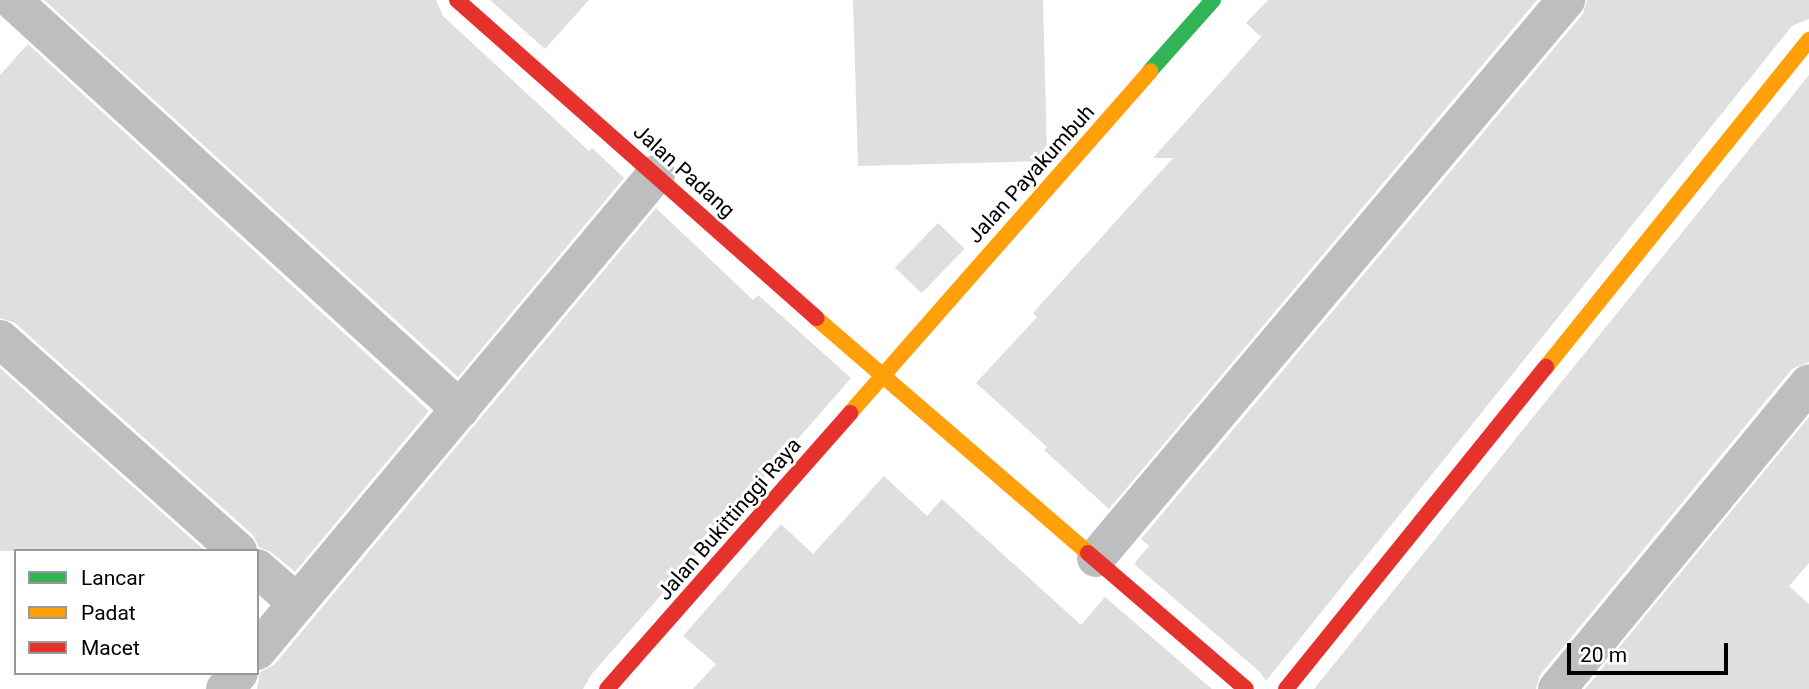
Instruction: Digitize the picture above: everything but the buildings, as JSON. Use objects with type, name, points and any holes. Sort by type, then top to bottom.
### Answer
[{"type":"street","points":[[12,0],[460,409]]},
{"type":"street","name":"Jalan Padang","points":[[457,0],[881,375],[1247,689]]},
{"type":"street","name":"Jalan Payakumbuh","points":[[881,375],[1213,0]]},
{"type":"street","points":[[1096,558],[1566,0]]},
{"type":"street","points":[[1286,689],[1809,40]]},
{"type":"street","points":[[259,649],[656,174]]},
{"type":"street","points":[[0,339],[236,549]]},
{"type":"street","name":"Jalan Bukittinggi Raya","points":[[607,689],[881,375]]},
{"type":"street","points":[[1557,689],[1809,383]]},
{"type":"street","points":[[259,570],[297,603]]},
{"type":"street","points":[[225,689],[237,675]]},
{"type":"traffic: fast","points":[[1150,71],[1213,0]]},
{"type":"traffic: slow","points":[[1546,367],[1809,40]]},
{"type":"traffic: slow","points":[[850,413],[1150,71]]},
{"type":"traffic: slow","points":[[816,318],[1088,553]]},
{"type":"traffic: jam","points":[[457,0],[816,318]]},
{"type":"traffic: jam","points":[[1286,689],[1546,367]]},
{"type":"traffic: jam","points":[[607,689],[850,413]]},
{"type":"traffic: jam","points":[[1088,553],[1246,689]]}]
